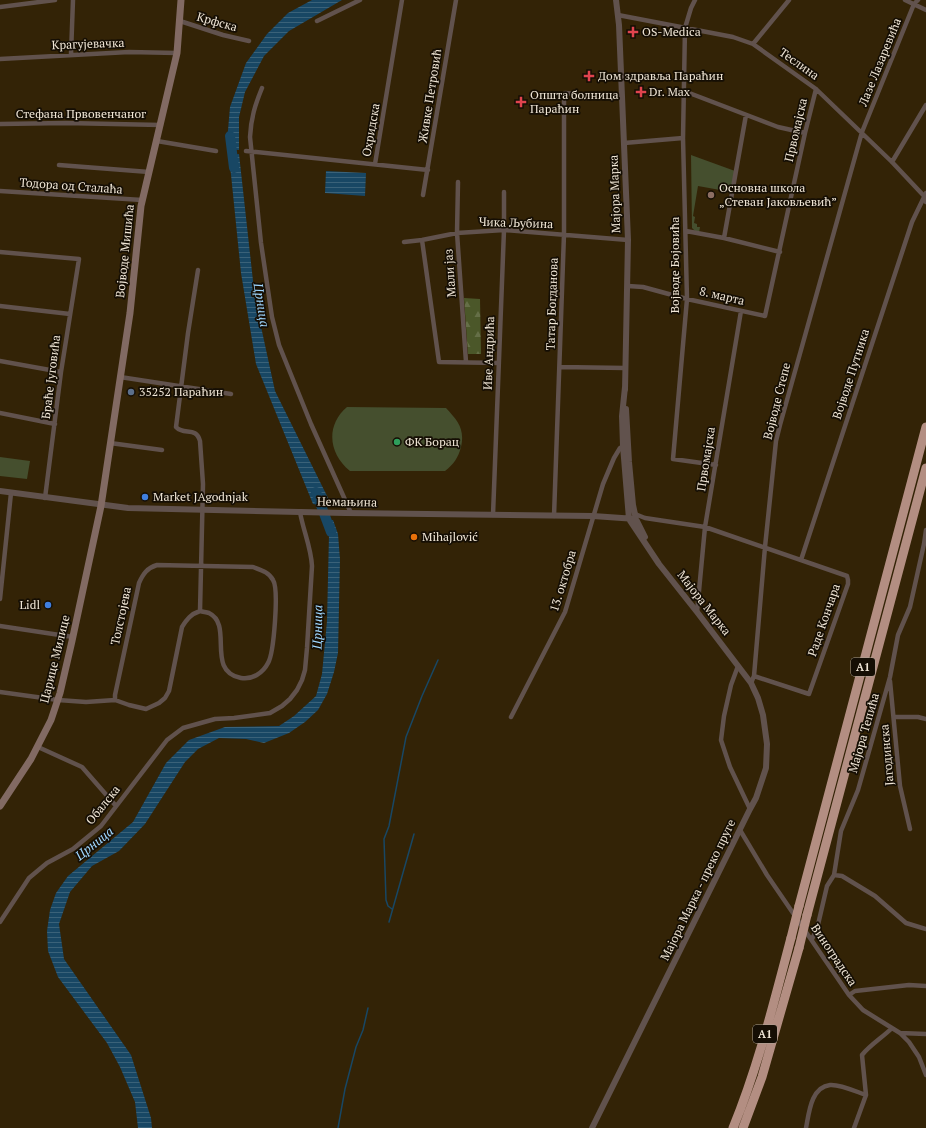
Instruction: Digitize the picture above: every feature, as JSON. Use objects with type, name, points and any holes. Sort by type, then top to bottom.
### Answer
[{"type":"highway","name":"A1","points":[[733,1128],[751,1080],[764,1038],[926,427]]},
{"type":"highway","name":"A1","points":[[743,1128],[762,1077],[799,948],[926,468]]},
{"type":"main road","name":"Војводе Мишића","points":[[101,506],[130,313],[142,200],[178,53],[181,0]]},
{"type":"main road","name":"Царице Милице","points":[[0,806],[38,747],[58,700],[101,506]]},
{"type":"street","points":[[0,7],[55,0]]},
{"type":"street","points":[[70,54],[73,0]]},
{"type":"street","points":[[317,21],[360,0]]},
{"type":"street","name":"Охридска","points":[[249,151],[376,164],[402,0]]},
{"type":"street","name":"Живке Петровић","points":[[423,195],[456,0]]},
{"type":"street","name":"Мајора Марка","points":[[616,0],[618,15],[628,240],[625,387],[632,516]]},
{"type":"street","name":"Војводе Бојовића","points":[[695,0],[685,28],[683,138],[687,299],[673,459],[716,465]]},
{"type":"street","points":[[753,44],[789,0]]},
{"type":"street","points":[[905,0],[926,10]]},
{"type":"street","name":"Лазе Лазаревића","points":[[862,132],[914,4],[918,0]]},
{"type":"street","name":"Теслина","points":[[618,15],[733,37],[753,44],[816,89],[862,132],[925,195],[926,202]]},
{"type":"street","name":"Крфска","points":[[180,21],[223,35],[249,41]]},
{"type":"street","name":"Крагујевачка","points":[[0,59],[129,52],[178,53]]},
{"type":"street","points":[[262,88],[254,108],[251,123],[249,151],[272,317],[279,344],[348,513]]},
{"type":"street","name":"Првомајска","points":[[766,316],[816,89]]},
{"type":"street","points":[[684,91],[746,116],[805,134]]},
{"type":"street","name":"Татар Богданова","points":[[554,516],[564,234],[565,93],[622,98]]},
{"type":"street","points":[[892,162],[926,105]]},
{"type":"street","points":[[724,238],[746,116]]},
{"type":"street","name":"Стефана Првовенчаног","points":[[0,124],[66,123],[161,125]]},
{"type":"street","name":"Војводе Степе","points":[[751,683],[754,676],[764,547],[776,441],[862,132]]},
{"type":"street","points":[[624,143],[683,138]]},
{"type":"street","points":[[157,141],[216,151]]},
{"type":"street","points":[[59,164],[149,172]]},
{"type":"street","points":[[376,164],[428,170]]},
{"type":"street","name":"Мали јаз","points":[[458,182],[457,233],[466,362]]},
{"type":"street","name":"Тодора од Сталаћа","points":[[0,191],[142,200]]},
{"type":"street","name":"Иве Андрића","points":[[493,515],[504,230],[504,192]]},
{"type":"street","name":"Војводе Путника","points":[[801,560],[912,222],[925,195]]},
{"type":"street","name":"Чика Љубина","points":[[404,242],[457,233],[504,230],[628,240]]},
{"type":"street","points":[[686,231],[724,238],[780,252]]},
{"type":"street","points":[[422,240],[438,360],[441,363],[499,363]]},
{"type":"street","name":"Браће Југовића","points":[[0,252],[79,259],[61,372],[56,424],[45,498]]},
{"type":"street","points":[[0,692],[58,700],[106,702],[115,700],[129,706],[146,709],[159,703],[165,698],[169,691],[182,627],[186,619],[192,614],[200,611],[203,484],[200,441],[199,435],[196,433],[177,429],[176,427],[198,270]]},
{"type":"street","name":"8. марта","points":[[628,286],[643,286],[687,299],[766,316]]},
{"type":"street","points":[[0,306],[70,314]]},
{"type":"street","name":"Првомајска","points":[[697,612],[705,526],[741,311]]},
{"type":"street","points":[[0,361],[61,372]]},
{"type":"street","points":[[560,367],[625,368]]},
{"type":"street","points":[[120,377],[231,394]]},
{"type":"street","name":"Мајора Марка","points":[[625,387],[622,416],[623,446],[632,516],[659,564],[731,656]]},
{"type":"street","points":[[0,413],[56,424]]},
{"type":"street","points":[[110,443],[162,450]]},
{"type":"street","name":"13. октобра","points":[[511,717],[564,612],[603,484],[614,458],[623,446]]},
{"type":"street","name":"Немањина","points":[[0,491],[101,506],[128,508],[348,513],[632,516]]},
{"type":"street","points":[[0,599],[11,493]]},
{"type":"street","name":"Обалска","points":[[0,922],[29,878],[46,863],[73,849],[101,826],[167,740],[183,728],[215,719],[270,713],[282,706],[297,690],[305,670],[312,566],[311,554],[304,529],[302,512]]},
{"type":"street","points":[[632,516],[705,526],[801,560]]},
{"type":"street","name":"Мајора Тепића","points":[[812,939],[827,886],[834,875],[841,831],[858,790],[890,677],[898,636],[910,607],[926,531]]},
{"type":"street","name":"Раде Кончара","points":[[754,676],[809,694],[848,580],[847,576],[801,560]]},
{"type":"street","name":"Толстојева","points":[[115,700],[139,583],[142,575],[151,567],[157,565],[253,567],[269,574],[274,581],[276,599],[269,663],[264,669],[253,677],[248,678],[233,676],[227,671],[223,664],[220,652],[220,626],[215,618],[209,613],[200,611]]},
{"type":"street","points":[[0,626],[73,637]]},
{"type":"street","name":"Мајора Марка - преко пруге","points":[[592,1128],[756,798],[766,768],[768,744],[763,715],[758,698],[751,683],[731,656]]},
{"type":"street","points":[[738,666],[730,685],[721,740],[730,767],[750,809]]},
{"type":"street","name":"Јагодинска","points":[[890,677],[900,786],[910,830]]},
{"type":"street","points":[[894,717],[918,717],[926,719]]},
{"type":"street","points":[[38,747],[82,767],[116,806]]},
{"type":"street","name":"Виноградска","points":[[740,830],[767,874],[849,995],[863,1010],[900,1033],[909,1042],[919,1057],[926,1075]]},
{"type":"street","points":[[834,875],[842,876],[875,896],[906,923],[926,929]]},
{"type":"street","points":[[849,995],[855,991],[909,985],[926,986]]},
{"type":"street","points":[[854,1128],[866,1095],[862,1055],[892,1028]]},
{"type":"street","points":[[900,1033],[926,1034]]},
{"type":"street","points":[[806,1128],[815,1094],[823,1088],[830,1085],[842,1087],[866,1095]]},
{"type":"green space","points":[[691,155],[735,171],[731,192],[698,186],[693,216],[695,217],[694,223],[697,224],[697,227],[700,227],[699,233],[692,228]]},
{"type":"green space","points":[[464,298],[480,299],[481,354],[468,354]]},
{"type":"green space","name":"ФК Борац","points":[[347,407],[446,408],[460,426],[462,435],[461,447],[453,463],[445,471],[350,471],[338,456],[332,440],[335,423]]},
{"type":"green space","points":[[0,457],[30,461],[27,479],[0,476]]},
{"type":"water","points":[[312,0],[342,0],[289,31],[264,56],[245,92],[239,117],[239,150],[228,149],[230,107],[246,63],[267,34],[288,13]]},
{"type":"water","points":[[239,154],[255,299],[275,391],[332,506],[313,504],[256,364],[241,273],[229,155]]},
{"type":"water","points":[[326,171],[366,173],[365,196],[325,193]]},
{"type":"water","points":[[324,520],[333,520],[338,534],[340,559],[338,653],[327,694],[318,710],[305,722],[289,733],[264,743],[246,739],[219,738],[198,749],[185,762],[145,824],[119,851],[92,866],[70,892],[59,924],[64,959],[131,1055],[151,1118],[152,1128],[138,1128],[135,1102],[120,1067],[107,1043],[58,977],[48,951],[47,931],[50,910],[56,893],[68,876],[133,822],[166,763],[189,740],[225,727],[279,726],[294,716],[316,696],[322,674],[327,621],[329,535]]},
{"type":"waterway","name":"Црница","points":[[230,136],[234,168]]},
{"type":"waterway","name":"Црница","points":[[316,492],[331,532]]},
{"type":"waterway","points":[[392,909],[388,906],[386,900],[384,839],[389,826],[406,737],[438,660]]},
{"type":"waterway","points":[[389,922],[414,834]]},
{"type":"waterway","points":[[338,1128],[345,1089],[368,1008]]},
{"type":"place","name":"OS-Medica","points":[[633,32]]},
{"type":"place","name":"Дом здравља Параћин","points":[[589,76]]},
{"type":"place","name":"Dr. Max","points":[[641,92]]},
{"type":"place","name":"Општа болница Параћин","points":[[521,102]]},
{"type":"place","name":"Основна школа „Стеван Јаковљевић”","points":[[711,195]]},
{"type":"place","name":"35252 Параћин","points":[[131,392]]},
{"type":"place","name":"ФК Борац","points":[[397,442]]},
{"type":"place","name":"Market JAgodnjak","points":[[145,497]]},
{"type":"place","name":"Mihajlović","points":[[414,537]]},
{"type":"place","name":"Lidl","points":[[48,605]]}]
